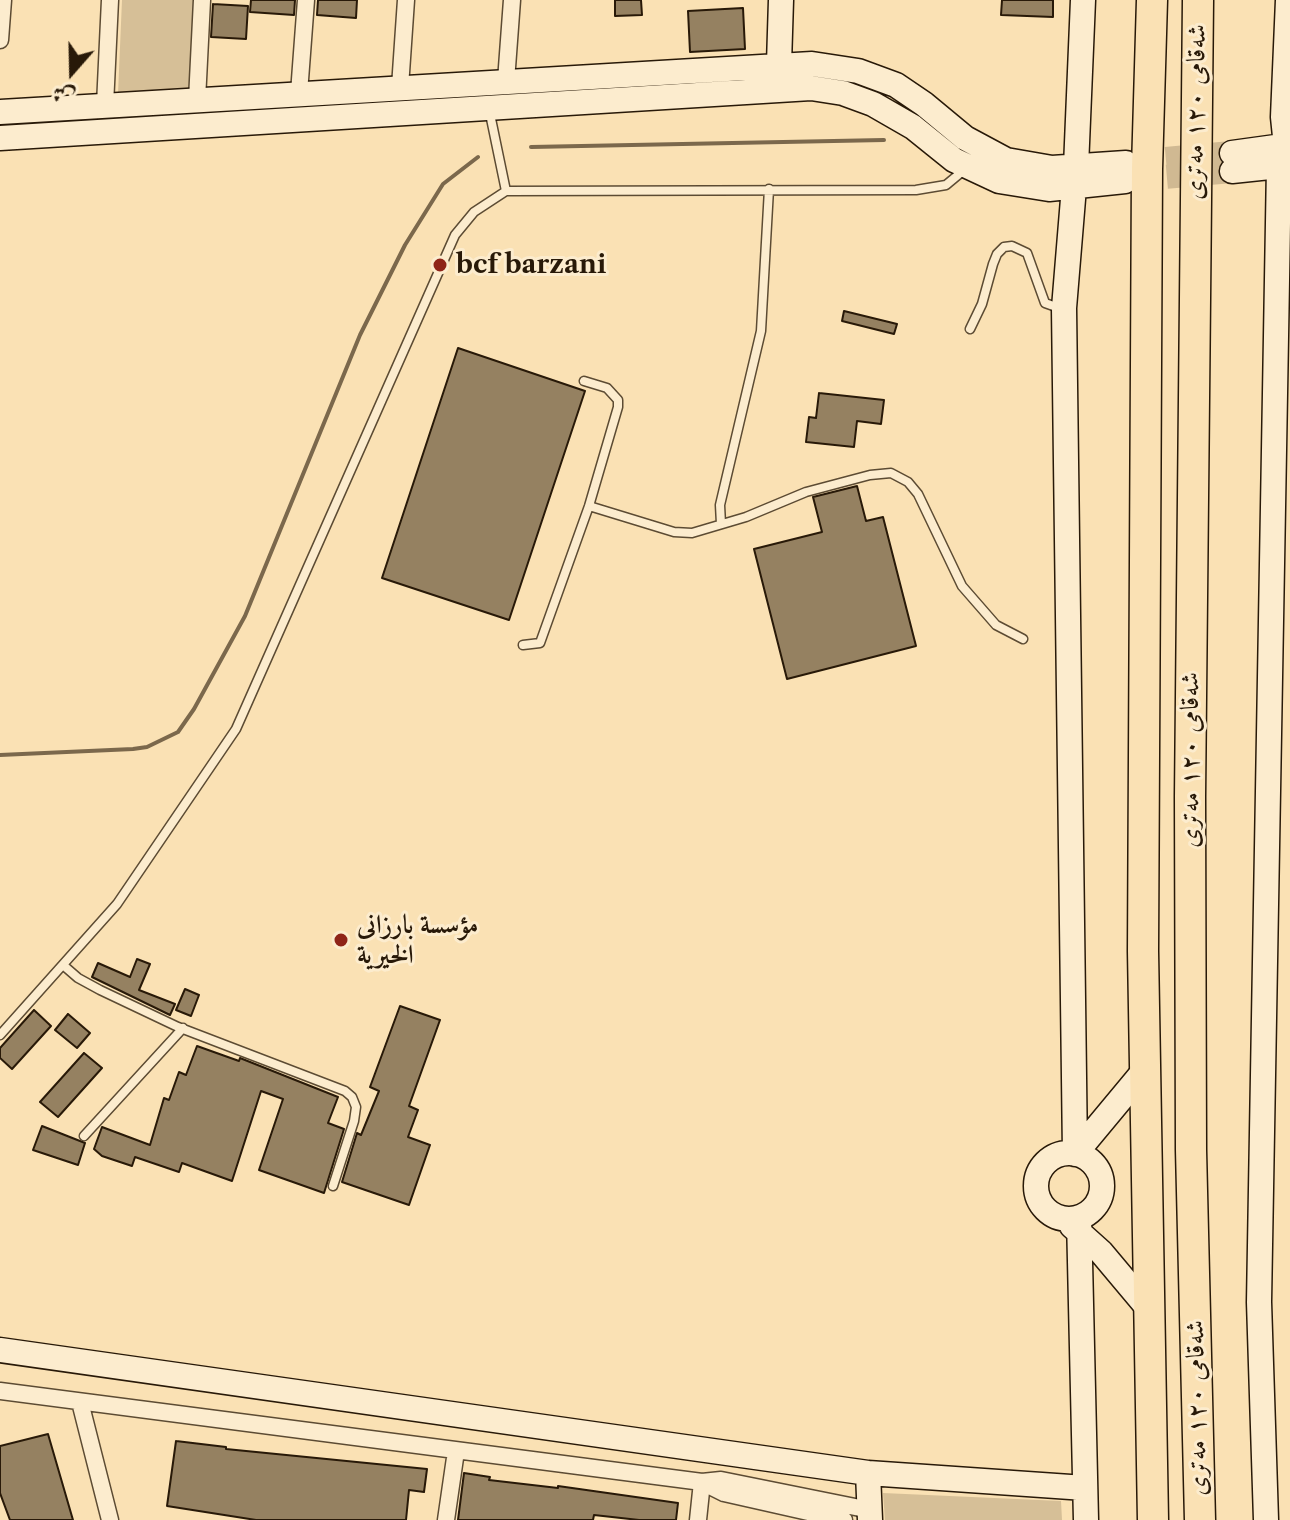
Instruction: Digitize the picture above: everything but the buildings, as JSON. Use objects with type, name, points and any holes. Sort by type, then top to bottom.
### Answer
[{"type":"highway","name":"شەقامی ١٢٠ مەتری","points":[[1152,0],[1147,169],[1144,1071],[1153,1520]]},
{"type":"highway","name":"شەقامی ١٢٠ مەتری","points":[[1198,0],[1190,827],[1191,1150],[1200,1520]]},
{"type":"street","points":[[0,40],[3,0]]},
{"type":"street","points":[[105,105],[110,0]]},
{"type":"street","points":[[197,100],[202,0]]},
{"type":"street","points":[[299,93],[306,0]]},
{"type":"street","points":[[400,87],[406,0]]},
{"type":"street","points":[[506,81],[512,0]]},
{"type":"street","points":[[779,64],[781,0]]},
{"type":"street","points":[[1075,1154],[1064,308],[1075,177],[1083,0]]},
{"type":"street","points":[[1266,1520],[1259,1302],[1288,0]]},
{"type":"street","points":[[0,112],[779,64],[839,67],[896,85],[985,150],[1029,166],[1052,168],[1075,177]]},
{"type":"street","points":[[0,138],[811,88],[843,93],[873,104],[913,127],[967,167],[999,181],[1024,187],[1075,177],[1126,172]]},
{"type":"street","points":[[158,128],[159,102]]},
{"type":"street","points":[[1232,162],[1286,155]]},
{"type":"street","points":[[1075,1154],[1144,1071]]},
{"type":"street","points":[[1074,1223],[1093,1210],[1099,1201],[1102,1181],[1093,1163],[1075,1154],[1063,1154],[1052,1158],[1038,1175],[1038,1198],[1044,1208],[1074,1223],[1148,1308]]},
{"type":"street","points":[[1074,1223],[1086,1520]]},
{"type":"street","points":[[0,1350],[868,1473],[1085,1488]]},
{"type":"street","points":[[0,1391],[702,1482],[718,1492],[839,1514],[870,1515],[868,1473]]},
{"type":"street","points":[[80,1402],[115,1519]]},
{"type":"street","points":[[446,1520],[456,1451]]},
{"type":"street","points":[[698,1520],[702,1482]]},
{"type":"lane","points":[[489,107],[506,191]]},
{"type":"lane","points":[[0,1035],[117,904],[236,729],[455,235],[474,212],[506,191],[916,190],[946,185],[967,167]]},
{"type":"lane","points":[[721,524],[720,505],[761,331],[769,189]]},
{"type":"lane","points":[[970,329],[982,304],[997,254],[1004,247],[1012,246],[1027,253],[1045,303],[1064,308]]},
{"type":"lane","points":[[523,645],[540,643],[589,506],[618,400],[607,388],[584,381]]},
{"type":"lane","points":[[589,506],[674,532],[692,533],[746,517],[806,492],[870,475],[891,473],[900,476],[918,494],[962,586],[996,625],[1023,639]]},
{"type":"lane","points":[[63,965],[100,990],[183,1028],[336,1086],[352,1097],[356,1107],[351,1135],[333,1186]]},
{"type":"lane","points":[[84,1136],[183,1028]]},
{"type":"shaded area","points":[[122,0],[197,0],[190,90],[118,94]]},
{"type":"shaded area","points":[[883,1493],[1061,1501],[1062,1520],[885,1520]]},
{"type":"waterway","points":[[531,147],[884,140]]},
{"type":"waterway","points":[[0,755],[133,749],[147,747],[178,732],[245,616],[360,335],[405,245],[443,184],[478,157]]},
{"type":"tunnel","points":[[1130,162],[1232,153]]},
{"type":"tunnel","points":[[1131,180],[1232,171]]},
{"type":"place","name":"bcf barzani","points":[[440,265]]},
{"type":"place","name":"مؤسسة بارزانی الخیریة","points":[[341,940]]}]
